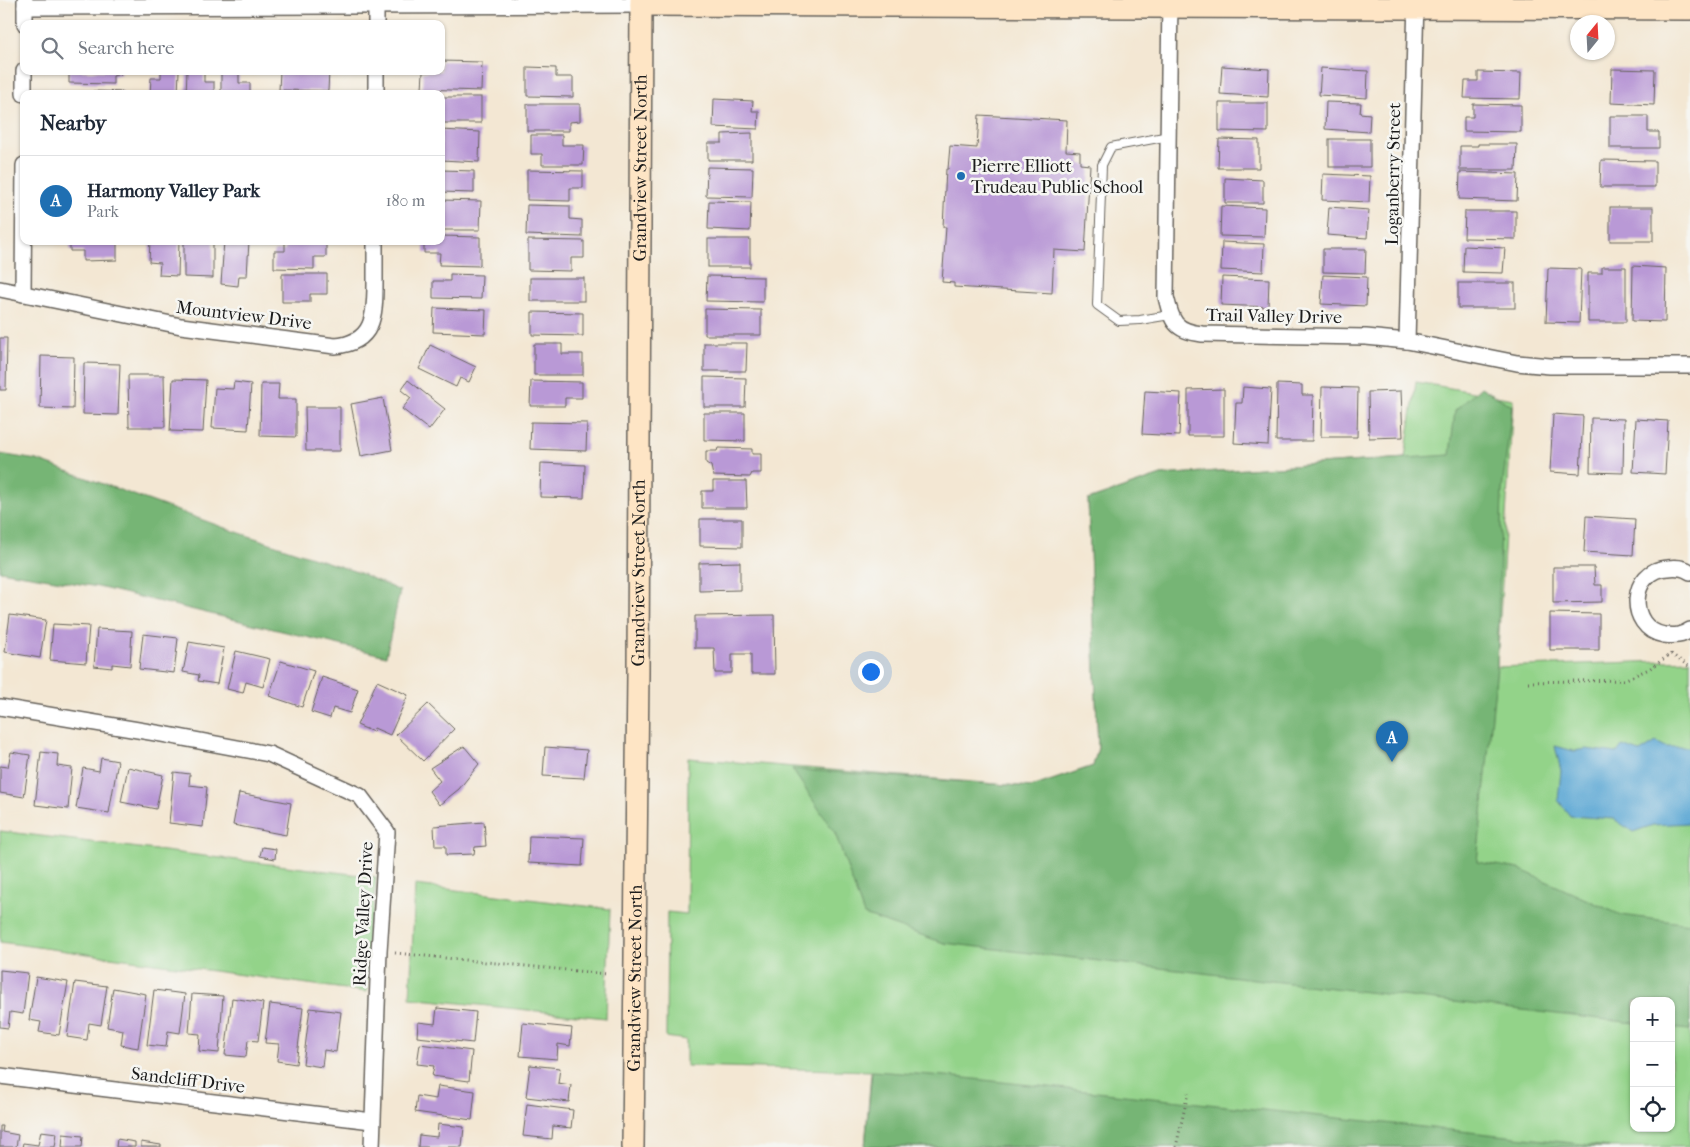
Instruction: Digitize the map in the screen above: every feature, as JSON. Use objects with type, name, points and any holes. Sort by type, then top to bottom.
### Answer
[{"type":"street","points":[[25,20],[25,4],[376,7],[641,2],[1416,4],[1690,9]]},
{"type":"street","name":"Grandview Street North","points":[[633,1147],[638,693],[641,2]]},
{"type":"street","points":[[1170,4],[1166,297],[1170,315]]},
{"type":"street","name":"Loganberry Street","points":[[1408,341],[1416,4]]},
{"type":"street","points":[[376,7],[376,20]]},
{"type":"street","points":[[24,75],[24,90]]},
{"type":"street","points":[[376,75],[376,90]]},
{"type":"street","points":[[23,245],[23,294]]},
{"type":"street","name":"Mountview Drive","points":[[0,289],[174,325],[335,346],[351,343],[363,335],[372,322],[375,303],[375,245]]},
{"type":"street","name":"Trail Valley Drive","points":[[1170,315],[1177,327],[1190,333],[1366,337],[1408,341],[1517,364],[1550,366],[1690,366]]},
{"type":"street","points":[[1689,567],[1662,568],[1651,573],[1638,590],[1636,602],[1639,615],[1645,625],[1656,633],[1674,636],[1685,634],[1690,630]]},
{"type":"street","name":"Ridge Valley Drive","points":[[0,707],[269,754],[360,796],[387,832],[379,951],[372,1147]]},
{"type":"street","name":"Sandcliff Drive","points":[[0,1076],[372,1121]]},
{"type":"lane","points":[[1169,136],[1112,147],[1102,165],[1097,305],[1119,321],[1170,315]]},
{"type":"path","points":[[1528,682],[1624,680],[1649,668],[1671,654],[1690,667]]},
{"type":"path","points":[[379,951],[607,974]]},
{"type":"path","points":[[1176,1147],[1188,1093]]},
{"type":"green space","points":[[1416,382],[1513,399],[1497,667],[1690,660],[1690,1147],[865,1147],[871,1071],[686,1066],[686,1040],[666,1037],[667,912],[687,914],[688,758],[1032,787],[1093,766],[1098,748],[1088,500],[1161,475],[1405,458]]},
{"type":"green space","points":[[1481,387],[1512,406],[1502,491],[1497,667],[1477,862],[1519,869],[1621,915],[1690,924],[1690,1030],[1675,1028],[1675,997],[1630,997],[1630,1023],[944,943],[864,915],[835,833],[792,769],[1032,787],[1093,766],[1098,748],[1088,500],[1161,475],[1450,455],[1455,411]]},
{"type":"green space","points":[[0,454],[37,460],[225,528],[360,573],[400,591],[386,656],[98,587],[0,571]]},
{"type":"green space","points":[[0,831],[376,877],[367,992],[0,942]]},
{"type":"green space","points":[[415,885],[610,909],[606,1018],[410,998]]},
{"type":"green space","points":[[872,1071],[946,1076],[1609,1147],[865,1147]]},
{"type":"water","points":[[1656,742],[1666,747],[1690,747],[1690,823],[1653,825],[1633,832],[1614,819],[1570,816],[1558,800],[1561,771],[1555,746],[1574,751],[1586,749],[1617,753],[1622,746],[1640,752]]},
{"type":"building","points":[[445,61],[482,62],[481,91],[422,89],[423,75],[445,75]]},
{"type":"building","points":[[1222,66],[1269,69],[1268,97],[1220,94]]},
{"type":"building","points":[[527,67],[556,68],[556,77],[573,77],[573,97],[527,96]]},
{"type":"building","points":[[1321,68],[1368,71],[1367,98],[1319,95]]},
{"type":"building","points":[[1612,69],[1655,70],[1654,105],[1611,103]]},
{"type":"building","points":[[1478,72],[1521,73],[1520,99],[1464,98],[1465,81],[1478,81]]},
{"type":"building","points":[[69,75],[117,75],[113,76],[113,84],[69,83]]},
{"type":"building","points":[[161,75],[179,75],[178,90],[150,90],[151,78],[161,78]]},
{"type":"building","points":[[187,75],[204,75],[204,82],[214,82],[214,90],[186,90]]},
{"type":"building","points":[[221,75],[239,75],[239,83],[250,83],[250,90],[221,90]]},
{"type":"building","points":[[280,75],[329,75],[328,90],[279,90]]},
{"type":"building","points":[[445,97],[481,97],[481,123],[445,123]]},
{"type":"building","points":[[714,99],[753,101],[752,111],[759,111],[758,129],[713,127]]},
{"type":"building","points":[[1326,102],[1361,103],[1360,113],[1370,114],[1369,132],[1325,129]]},
{"type":"building","points":[[1219,103],[1268,103],[1268,132],[1219,131]]},
{"type":"building","points":[[527,104],[580,104],[580,121],[569,122],[569,131],[527,131]]},
{"type":"building","points":[[1473,104],[1521,105],[1521,132],[1464,131],[1464,117],[1473,117]]},
{"type":"building","points":[[979,115],[1067,120],[1066,151],[1080,152],[1080,164],[1090,165],[1085,252],[1054,250],[1052,293],[954,287],[954,283],[942,282],[946,227],[943,227],[946,169],[948,169],[950,146],[977,148]]},
{"type":"building","points":[[1610,116],[1648,116],[1648,132],[1659,132],[1659,148],[1610,148]]},
{"type":"building","points":[[445,130],[480,132],[479,162],[445,160]]},
{"type":"building","points":[[752,133],[752,160],[708,160],[708,143],[722,143],[722,134]]},
{"type":"building","points":[[531,135],[562,135],[562,145],[584,145],[583,165],[542,165],[542,154],[531,154]]},
{"type":"building","points":[[1219,139],[1259,140],[1259,168],[1218,168]]},
{"type":"building","points":[[1329,139],[1370,139],[1370,167],[1329,167]]},
{"type":"building","points":[[1478,144],[1517,144],[1516,170],[1460,170],[1460,146],[1478,146]]},
{"type":"building","points":[[1601,160],[1655,161],[1655,187],[1600,187]]},
{"type":"building","points":[[707,167],[753,168],[752,197],[706,196]]},
{"type":"building","points":[[445,170],[474,171],[474,193],[445,192]]},
{"type":"building","points":[[527,170],[583,171],[583,188],[570,188],[570,201],[527,200]]},
{"type":"building","points":[[1460,172],[1518,174],[1517,201],[1459,199]]},
{"type":"building","points":[[1323,174],[1370,176],[1369,202],[1322,200]]},
{"type":"building","points":[[1225,178],[1263,180],[1263,203],[1225,203]]},
{"type":"building","points":[[445,200],[481,201],[480,230],[445,230]]},
{"type":"building","points":[[709,201],[751,202],[750,231],[708,229]]},
{"type":"building","points":[[527,205],[570,206],[570,219],[582,220],[582,237],[526,235]]},
{"type":"building","points":[[1221,206],[1265,208],[1264,237],[1220,236]]},
{"type":"building","points":[[1329,207],[1369,210],[1367,238],[1327,235]]},
{"type":"building","points":[[1610,207],[1653,207],[1653,241],[1610,241]]},
{"type":"building","points":[[1465,211],[1516,211],[1516,239],[1464,238]]},
{"type":"building","points":[[445,236],[480,237],[480,266],[439,265],[440,253],[424,253],[424,245],[445,245]]},
{"type":"building","points":[[708,239],[750,239],[750,267],[708,267]]},
{"type":"building","points":[[528,240],[584,241],[584,258],[571,258],[571,271],[528,270]]},
{"type":"building","points":[[1222,242],[1264,244],[1263,272],[1221,270]]},
{"type":"building","points":[[70,245],[117,245],[117,260],[83,261],[83,251],[70,251]]},
{"type":"building","points":[[150,245],[179,245],[178,276],[159,275],[160,263],[149,262]]},
{"type":"building","points":[[184,245],[213,245],[213,278],[184,277]]},
{"type":"building","points":[[224,245],[249,245],[247,276],[239,276],[238,286],[221,284]]},
{"type":"building","points":[[285,245],[326,245],[326,257],[314,257],[314,269],[274,268],[274,251],[285,251]]},
{"type":"building","points":[[1464,246],[1505,248],[1503,273],[1463,272]]},
{"type":"building","points":[[1323,249],[1366,249],[1365,273],[1323,272]]},
{"type":"building","points":[[1633,266],[1666,268],[1665,322],[1632,321]]},
{"type":"building","points":[[1602,267],[1626,267],[1626,322],[1588,322],[1588,273],[1602,273]]},
{"type":"building","points":[[1548,268],[1581,269],[1579,323],[1546,322]]},
{"type":"building","points":[[282,274],[327,274],[327,294],[310,294],[310,302],[282,302]]},
{"type":"building","points":[[450,274],[482,275],[481,299],[433,298],[433,281],[450,281]]},
{"type":"building","points":[[1323,275],[1367,277],[1366,306],[1321,304]]},
{"type":"building","points":[[707,276],[763,277],[763,302],[706,301]]},
{"type":"building","points":[[1222,277],[1269,279],[1268,307],[1221,305]]},
{"type":"building","points":[[530,278],[584,278],[584,301],[530,301]]},
{"type":"building","points":[[1458,283],[1515,283],[1515,308],[1458,308]]},
{"type":"building","points":[[434,308],[486,310],[485,334],[433,332]]},
{"type":"building","points":[[705,309],[761,310],[761,335],[705,335]]},
{"type":"building","points":[[532,312],[583,313],[583,336],[532,335]]},
{"type":"building","points":[[0,338],[7,338],[6,390],[0,390]]},
{"type":"building","points":[[704,343],[747,343],[746,371],[704,371]]},
{"type":"building","points":[[534,344],[562,344],[562,354],[583,354],[583,375],[534,375]]},
{"type":"building","points":[[430,345],[476,367],[469,382],[460,378],[456,387],[419,369]]},
{"type":"building","points":[[41,356],[74,357],[73,409],[40,408]]},
{"type":"building","points":[[84,363],[120,364],[118,415],[83,414]]},
{"type":"building","points":[[128,375],[164,375],[165,427],[129,427]]},
{"type":"building","points":[[704,377],[746,378],[745,407],[704,407]]},
{"type":"building","points":[[173,379],[206,380],[203,432],[170,431]]},
{"type":"building","points":[[408,380],[445,409],[429,430],[402,409],[411,398],[401,390]]},
{"type":"building","points":[[531,381],[582,382],[582,398],[565,398],[565,406],[530,406]]},
{"type":"building","points":[[234,382],[251,384],[248,430],[212,428],[215,388],[233,389]]},
{"type":"building","points":[[261,384],[279,384],[278,399],[296,399],[296,437],[260,436]]},
{"type":"building","points":[[1277,384],[1302,385],[1302,395],[1313,395],[1312,441],[1276,441]]},
{"type":"building","points":[[1243,387],[1271,389],[1268,445],[1234,443],[1236,403],[1242,403]]},
{"type":"building","points":[[1322,387],[1358,388],[1357,437],[1321,437]]},
{"type":"building","points":[[1224,389],[1224,436],[1188,436],[1188,390]]},
{"type":"building","points":[[1145,391],[1181,393],[1179,436],[1142,434]]},
{"type":"building","points":[[1401,391],[1403,437],[1369,438],[1368,392]]},
{"type":"building","points":[[383,398],[392,450],[361,456],[351,404]]},
{"type":"building","points":[[305,407],[340,407],[340,451],[306,451]]},
{"type":"building","points":[[704,413],[745,413],[745,441],[704,440]]},
{"type":"building","points":[[1553,414],[1583,416],[1580,474],[1550,472]]},
{"type":"building","points":[[1591,418],[1624,419],[1623,473],[1590,472]]},
{"type":"building","points":[[1636,419],[1668,421],[1665,474],[1633,472]]},
{"type":"building","points":[[531,422],[587,423],[586,451],[530,449]]},
{"type":"building","points":[[718,448],[752,449],[752,454],[761,454],[761,473],[752,473],[750,477],[713,476],[711,466],[706,463],[706,451],[717,451]]},
{"type":"building","points":[[541,463],[585,465],[584,498],[540,497]]},
{"type":"building","points":[[713,481],[746,481],[747,508],[702,508],[702,491],[713,491]]},
{"type":"building","points":[[1586,516],[1635,519],[1633,555],[1584,552]]},
{"type":"building","points":[[700,519],[742,519],[742,547],[700,546]]},
{"type":"building","points":[[740,562],[740,590],[699,591],[699,563]]},
{"type":"building","points":[[1553,567],[1594,567],[1595,585],[1602,585],[1602,602],[1553,603]]},
{"type":"building","points":[[1550,613],[1599,614],[1599,650],[1550,650]]},
{"type":"building","points":[[10,615],[46,620],[40,658],[5,652]]},
{"type":"building","points":[[774,615],[775,674],[751,674],[751,654],[732,654],[732,673],[715,673],[714,648],[695,648],[695,616]]},
{"type":"building","points":[[53,624],[89,626],[86,663],[50,660]]},
{"type":"building","points":[[97,629],[132,631],[130,666],[112,664],[112,668],[94,666]]},
{"type":"building","points":[[143,634],[178,638],[174,673],[139,669]]},
{"type":"building","points":[[189,642],[224,648],[217,684],[198,681],[199,675],[183,672]]},
{"type":"building","points":[[236,651],[270,659],[263,687],[246,682],[243,693],[227,689]]},
{"type":"building","points":[[281,661],[314,671],[302,707],[269,696]]},
{"type":"building","points":[[322,677],[358,689],[350,713],[333,708],[330,718],[311,712]]},
{"type":"building","points":[[377,681],[408,695],[390,735],[374,728],[373,732],[357,725]]},
{"type":"building","points":[[428,704],[454,729],[423,761],[396,735]]},
{"type":"building","points":[[464,746],[479,764],[459,789],[439,805],[429,791],[440,781],[430,768]]},
{"type":"building","points":[[545,747],[587,750],[584,778],[543,776]]},
{"type":"building","points":[[11,752],[30,755],[24,797],[0,793],[0,766],[8,767]]},
{"type":"building","points":[[41,752],[58,754],[57,766],[72,768],[68,809],[35,805]]},
{"type":"building","points":[[101,758],[118,761],[109,813],[76,808],[83,768],[99,771]]},
{"type":"building","points":[[128,767],[163,775],[156,809],[121,802]]},
{"type":"building","points":[[174,772],[190,774],[189,785],[207,787],[203,827],[169,823]]},
{"type":"building","points":[[239,793],[291,803],[286,835],[233,825]]},
{"type":"building","points":[[484,822],[486,846],[475,847],[474,854],[446,855],[446,846],[435,846],[434,826]]},
{"type":"building","points":[[529,836],[584,838],[582,866],[528,863]]},
{"type":"building","points":[[262,847],[276,849],[275,859],[260,856]]},
{"type":"building","points":[[0,970],[28,973],[23,1014],[10,1012],[8,1028],[0,1027]]},
{"type":"building","points":[[36,977],[68,982],[59,1035],[39,1032],[41,1022],[29,1020]]},
{"type":"building","points":[[75,982],[107,986],[101,1025],[89,1023],[87,1040],[67,1037]]},
{"type":"building","points":[[113,988],[146,994],[138,1048],[121,1045],[123,1030],[107,1027]]},
{"type":"building","points":[[154,990],[185,994],[180,1033],[168,1031],[166,1047],[147,1045]]},
{"type":"building","points":[[192,994],[223,996],[219,1053],[199,1051],[200,1034],[189,1033]]},
{"type":"building","points":[[232,998],[263,1003],[258,1041],[248,1040],[246,1057],[225,1055]]},
{"type":"building","points":[[270,1004],[303,1008],[296,1064],[277,1061],[279,1044],[265,1043]]},
{"type":"building","points":[[310,1008],[341,1012],[336,1052],[324,1050],[322,1067],[303,1064]]},
{"type":"building","points":[[437,1008],[476,1012],[473,1043],[417,1037],[418,1022],[435,1024]]},
{"type":"building","points":[[523,1023],[572,1028],[570,1046],[558,1044],[557,1059],[520,1056]]},
{"type":"building","points":[[420,1044],[472,1051],[469,1081],[432,1076],[434,1066],[417,1064]]},
{"type":"building","points":[[530,1065],[560,1068],[558,1083],[571,1085],[569,1102],[526,1097]]},
{"type":"building","points":[[438,1086],[475,1091],[472,1120],[415,1112],[417,1096],[436,1099]]},
{"type":"building","points":[[527,1104],[573,1110],[571,1128],[553,1126],[552,1139],[523,1136]]},
{"type":"building","points":[[438,1124],[464,1127],[462,1147],[418,1147],[419,1135],[437,1137]]},
{"type":"building","points":[[0,1126],[3,1126],[2,1132],[18,1135],[16,1147],[0,1147]]},
{"type":"building","points":[[41,1131],[57,1133],[55,1147],[22,1147],[23,1143],[38,1145]]},
{"type":"building","points":[[63,1134],[83,1136],[82,1147],[62,1147]]},
{"type":"building","points":[[117,1139],[135,1142],[135,1147],[116,1147]]},
{"type":"building","points":[[141,1142],[161,1145],[161,1147],[141,1147]]},
{"type":"place","name":"Pierre Elliott Trudeau Public School","points":[[961,176]]},
{"type":"place","name":"Harmony Valley Park","points":[[1392,762]]}]
